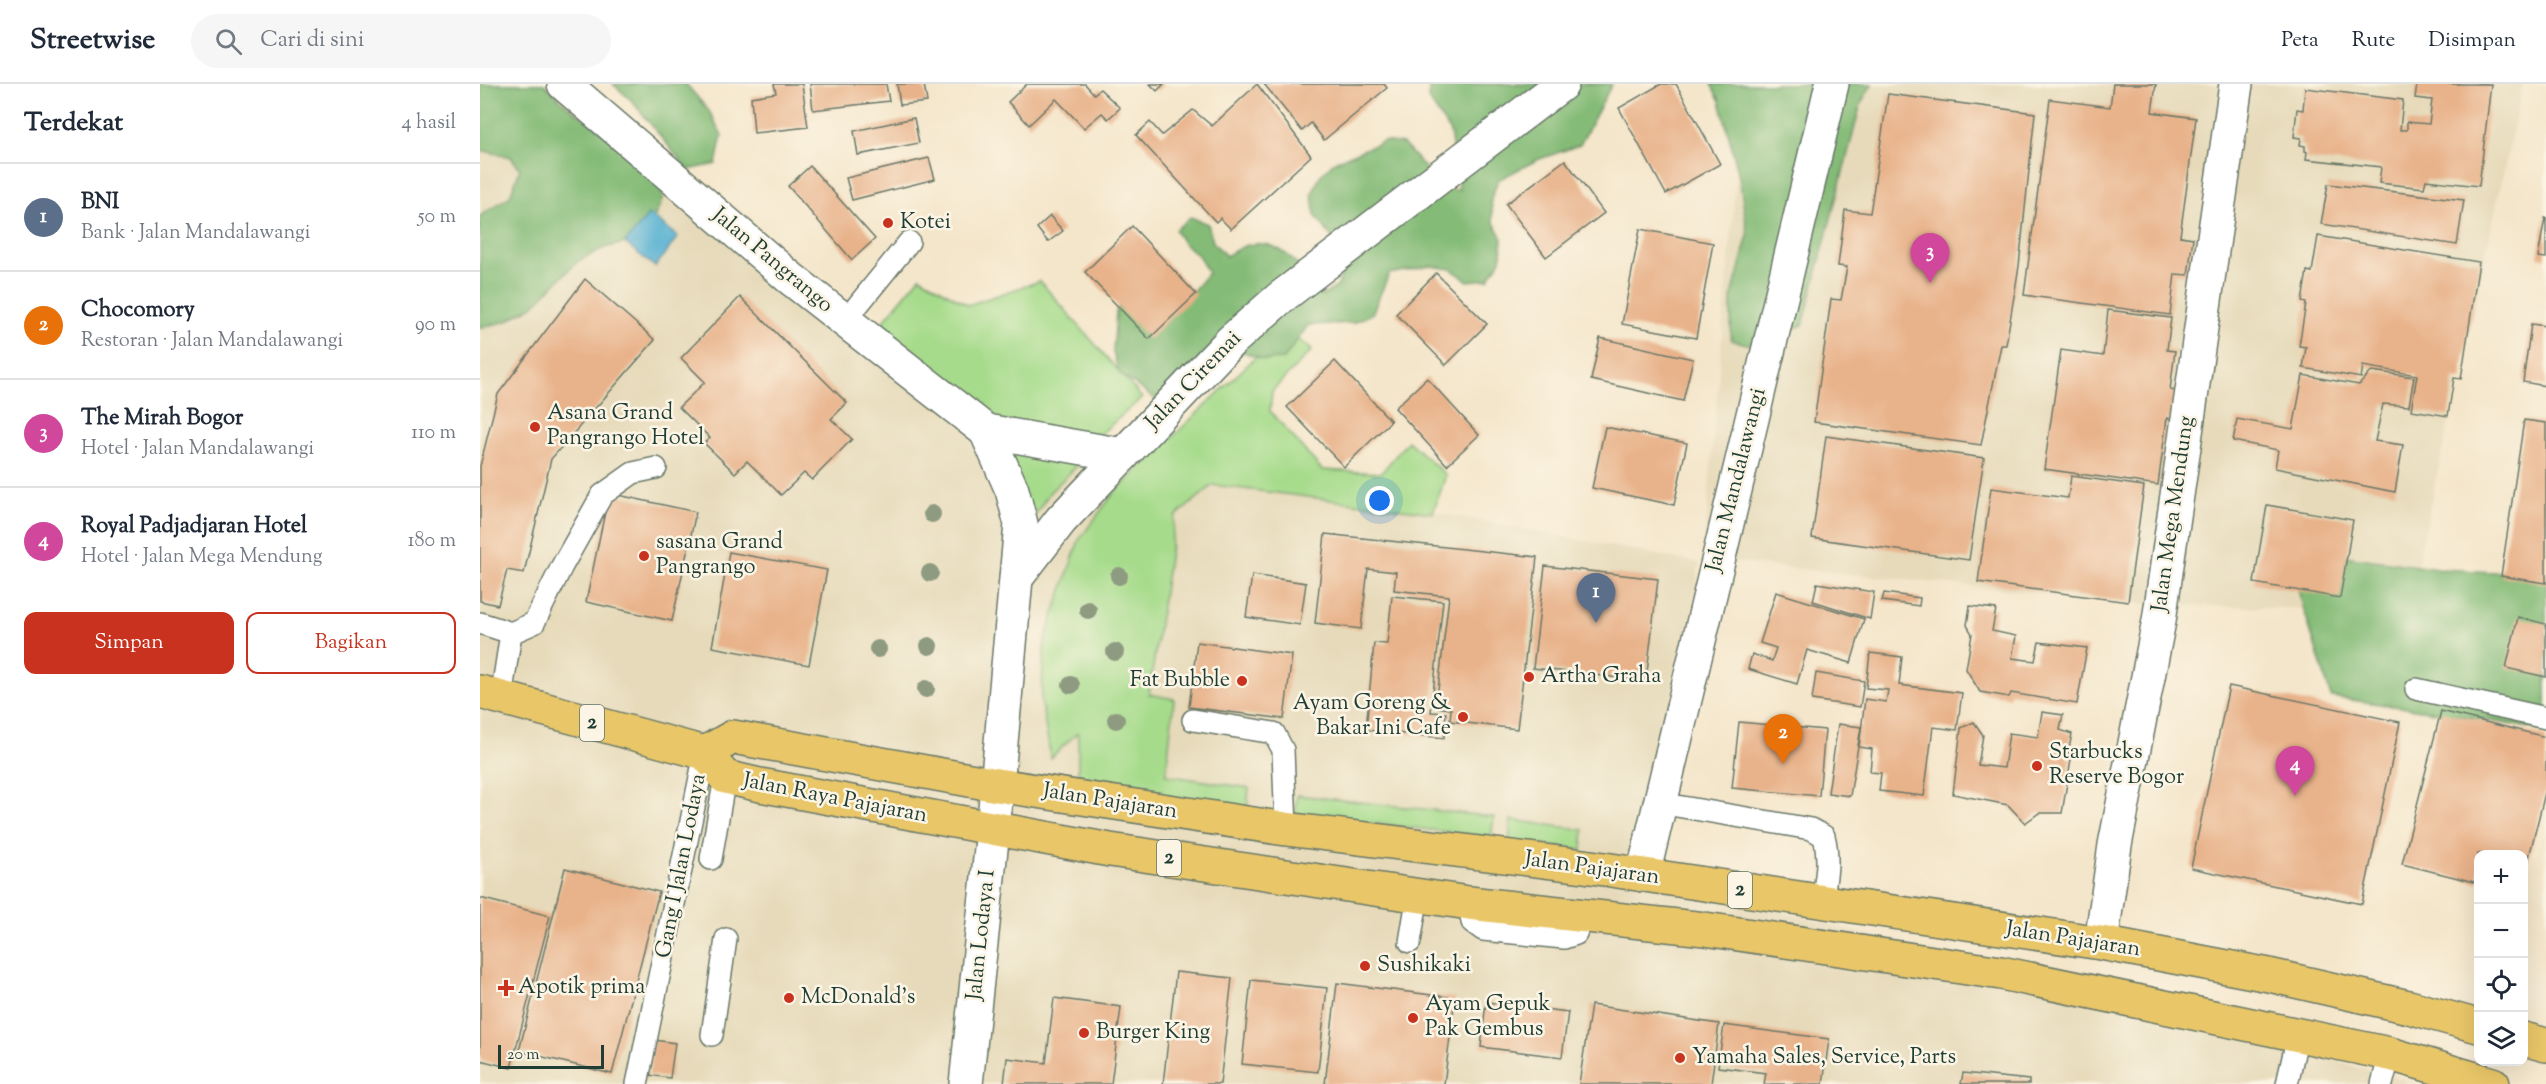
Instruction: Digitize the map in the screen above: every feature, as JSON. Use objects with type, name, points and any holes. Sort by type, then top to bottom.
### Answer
[{"type":"highway","name":"Jalan Raya Pajajaran","points":[[490,695],[715,765],[993,830]]},
{"type":"highway","name":"Jalan Pajajaran","points":[[715,765],[733,737],[997,785],[1286,829],[1643,875],[2101,943],[2269,975],[2409,1007],[2474,1025]]},
{"type":"highway","name":"Jalan Pajajaran","points":[[993,830],[1110,850],[1469,903],[1705,929],[2001,973],[2298,1035],[2386,1069],[2493,1084]]},
{"type":"highway","points":[[2528,1040],[2546,1045]]},
{"type":"street","name":"Jalan Pangrango","points":[[564,84],[789,277],[986,431],[1123,455]]},
{"type":"street","name":"Jalan Ciremai","points":[[1017,577],[1061,520],[1230,342],[1272,306],[1562,84]]},
{"type":"street","name":"Jalan Mandalawangi","points":[[1643,875],[1832,84]]},
{"type":"street","name":"Jalan Mega Mendung","points":[[2101,943],[2115,845],[2159,621],[2236,84]]},
{"type":"street","name":"Jalan Pangrango","points":[[986,431],[1012,490],[1021,524],[1017,577]]},
{"type":"street","points":[[997,785],[1017,577]]},
{"type":"street","name":"Jalan Lodaya I","points":[[966,1084],[997,785]]},
{"type":"lane","points":[[845,321],[909,242]]},
{"type":"lane","points":[[480,623],[511,633],[534,622],[561,566],[602,495],[633,473],[656,468]]},
{"type":"lane","points":[[490,695],[511,633]]},
{"type":"lane","points":[[2416,689],[2546,718]]},
{"type":"lane","points":[[1193,720],[1274,733],[1283,750],[1286,829]]},
{"type":"lane","points":[[711,859],[715,765]]},
{"type":"lane","name":"Gang I Jalan Lodaya","points":[[637,1084],[715,765]]},
{"type":"lane","points":[[1659,803],[1811,829],[1824,836],[1828,851],[1828,869],[1822,902]]},
{"type":"lane","points":[[1410,942],[1418,894]]},
{"type":"lane","points":[[712,1035],[726,939]]},
{"type":"lane","points":[[2288,1084],[2298,1035]]},
{"type":"shaded area","points":[[480,84],[564,84],[967,422],[1699,563],[1662,879],[2420,1084],[493,1084],[480,1081]]},
{"type":"shaded area","points":[[1744,84],[2523,84],[2407,611],[2156,605],[1703,559]]},
{"type":"green space","points":[[480,84],[544,84],[567,106],[658,172],[663,198],[650,227],[625,243],[604,248],[578,261],[533,306],[507,321],[480,328],[480,216],[510,196],[520,169],[511,157],[480,150]]},
{"type":"green space","points":[[613,84],[686,84],[709,111],[722,135],[716,164],[688,170],[631,100]]},
{"type":"green space","points":[[1430,84],[1612,84],[1580,145],[1537,160],[1498,180],[1491,199],[1493,220],[1502,239],[1501,260],[1488,279],[1468,281],[1451,269],[1431,266],[1389,274],[1372,314],[1353,323],[1308,325],[1284,359],[1264,360],[1244,352],[1222,355],[1162,404],[1119,373],[1113,352],[1116,312],[1125,296],[1181,305],[1208,273],[1198,255],[1183,243],[1175,230],[1191,217],[1208,224],[1213,242],[1226,256],[1245,246],[1260,243],[1281,251],[1300,267],[1322,296],[1338,286],[1343,267],[1339,247],[1315,215],[1312,194],[1320,176],[1334,162],[1384,141],[1403,144],[1442,186],[1459,191],[1450,132],[1428,98]]},
{"type":"green space","points":[[1711,84],[1872,84],[1861,103],[1803,325],[1751,345],[1731,340],[1731,299],[1748,235],[1739,176],[1720,101]]},
{"type":"green space","points":[[920,277],[968,305],[1040,281],[1142,398],[1097,437],[982,418],[881,324]]},
{"type":"green space","points":[[1285,329],[1312,350],[1272,391],[1270,411],[1322,470],[1381,473],[1408,441],[1446,475],[1433,513],[1213,485],[1175,517],[1149,694],[1174,699],[1166,775],[1249,788],[1246,821],[1078,778],[1078,732],[1051,758],[1041,701],[1045,640],[1079,540],[1114,493]]},
{"type":"green space","points":[[1004,442],[1084,459],[1050,492],[1026,529]]},
{"type":"green space","points":[[2285,548],[2439,569],[2546,575],[2546,731],[2470,717],[2331,697]]},
{"type":"green space","points":[[1297,795],[1494,817],[1491,837],[1295,814]]},
{"type":"green space","points":[[1511,820],[1584,830],[1582,850],[1509,841]]},
{"type":"water","points":[[649,214],[678,237],[655,267],[625,243]]},
{"type":"building","points":[[774,84],[802,84],[808,127],[754,133],[751,97],[776,93]]},
{"type":"building","points":[[810,84],[886,84],[889,101],[813,110]]},
{"type":"building","points":[[897,84],[924,84],[927,102],[900,105]]},
{"type":"building","points":[[1027,84],[1085,84],[1094,94],[1100,89],[1120,108],[1108,119],[1102,113],[1084,128],[1056,99],[1029,125],[1008,102]]},
{"type":"building","points":[[1150,84],[1164,84],[1157,91]]},
{"type":"building","points":[[1257,84],[1311,156],[1231,229],[1220,218],[1216,222],[1136,135],[1150,122],[1162,135],[1193,110],[1212,126]]},
{"type":"building","points":[[1264,84],[1384,84],[1387,88],[1324,140],[1311,123],[1302,131]]},
{"type":"building","points":[[1661,84],[1676,84],[1720,164],[1666,194],[1619,108]]},
{"type":"building","points":[[2113,84],[2156,84],[2152,112],[2196,118],[2180,236],[2193,238],[2188,275],[2175,274],[2170,315],[2024,295],[2050,99],[2110,107]]},
{"type":"building","points":[[2417,84],[2491,84],[2479,186],[2426,180],[2424,188],[2379,183],[2381,167],[2306,159],[2305,146],[2300,145],[2301,138],[2294,137],[2297,109],[2303,110],[2305,88],[2403,100],[2400,130],[2407,130],[2407,122],[2429,124],[2432,100],[2415,98]]},
{"type":"building","points":[[1888,94],[2035,113],[2019,266],[2006,345],[2001,345],[1981,445],[1814,422],[1831,299],[1841,300],[1847,267],[1838,266],[1845,210],[1870,213]]},
{"type":"building","points":[[914,118],[919,143],[858,155],[854,131]]},
{"type":"building","points":[[929,158],[935,179],[852,200],[846,178]]},
{"type":"building","points":[[1565,160],[1604,213],[1546,257],[1506,204]]},
{"type":"building","points":[[810,166],[875,239],[852,260],[788,186]]},
{"type":"building","points":[[2328,184],[2464,200],[2457,245],[2321,224]]},
{"type":"building","points":[[1050,216],[1063,231],[1048,242],[1037,228]]},
{"type":"building","points":[[2546,218],[2546,258],[2538,257]]},
{"type":"building","points":[[1132,226],[1196,294],[1149,339],[1085,272]]},
{"type":"building","points":[[1640,229],[1713,243],[1696,338],[1622,324]]},
{"type":"building","points":[[2318,236],[2479,262],[2461,379],[2454,378],[2448,416],[2411,410],[2417,375],[2363,366],[2361,378],[2303,368],[2306,347],[2299,346],[2306,303],[2302,302],[2307,271],[2312,272]]},
{"type":"building","points":[[1436,273],[1487,324],[1446,365],[1396,314]]},
{"type":"building","name":"Asana Grand Pangrango Hotel","points":[[585,279],[655,340],[551,459],[524,573],[507,570],[498,605],[480,601],[480,466],[498,394]]},
{"type":"building","points":[[740,297],[847,403],[831,419],[852,439],[812,480],[804,473],[781,495],[747,461],[735,473],[704,443],[710,438],[679,407],[705,382],[681,358]]},
{"type":"building","points":[[2108,310],[2171,318],[2167,350],[2175,351],[2170,390],[2176,391],[2172,419],[2167,418],[2158,485],[2044,469],[2061,350],[2103,356]]},
{"type":"building","points":[[2531,324],[2546,326],[2546,386],[2523,382]]},
{"type":"building","points":[[1600,338],[1693,359],[1683,401],[1591,380]]},
{"type":"building","points":[[1335,361],[1391,421],[1344,467],[1287,407]]},
{"type":"building","points":[[2372,371],[2414,377],[2409,406],[2383,404],[2375,441],[2403,445],[2395,492],[2275,468],[2278,450],[2233,441],[2237,419],[2293,429],[2303,375],[2359,385]]},
{"type":"building","points":[[1427,378],[1479,435],[1447,465],[1395,408]]},
{"type":"building","points":[[2524,420],[2546,423],[2546,583],[2501,576]]},
{"type":"building","points":[[1605,427],[1687,443],[1674,505],[1592,488]]},
{"type":"building","points":[[1826,436],[1984,458],[1969,560],[1812,538]]},
{"type":"building","points":[[2071,476],[2144,486],[2128,602],[1978,582],[1991,488],[2068,498]]},
{"type":"building","points":[[609,493],[696,512],[672,621],[586,602]]},
{"type":"building","points":[[2267,505],[2353,520],[2340,598],[2254,583]]},
{"type":"building","points":[[1325,534],[1537,557],[1517,729],[1450,721],[1451,709],[1436,707],[1449,596],[1394,590],[1396,572],[1368,569],[1361,629],[1315,623]]},
{"type":"building","points":[[729,552],[827,570],[809,665],[712,647]]},
{"type":"building","points":[[1545,566],[1658,579],[1646,681],[1533,668]]},
{"type":"building","points":[[1252,575],[1306,583],[1300,625],[1246,617]]},
{"type":"building","points":[[1817,583],[1874,592],[1870,619],[1813,601]]},
{"type":"building","points":[[1776,592],[1864,619],[1851,663],[1807,650],[1797,684],[1748,669],[1752,654],[1772,661],[1776,648],[1760,643]]},
{"type":"building","points":[[1884,593],[1920,598],[1919,606],[1882,601]]},
{"type":"building","points":[[1392,596],[1443,601],[1431,712],[1446,713],[1444,738],[1366,730],[1374,643],[1387,644]]},
{"type":"building","points":[[1970,606],[1996,609],[1992,631],[2016,636],[2012,658],[2035,661],[2039,642],[2087,648],[2077,704],[2011,693],[2009,697],[1980,692],[1966,669],[1972,634],[1967,625]]},
{"type":"building","points":[[2518,617],[2546,624],[2546,677],[2506,668]]},
{"type":"building","points":[[1197,642],[1292,655],[1284,719],[1189,707]]},
{"type":"building","points":[[1870,653],[1902,657],[1899,685],[1962,693],[1957,730],[1933,727],[1924,796],[1879,791],[1881,773],[1870,772],[1872,749],[1859,747],[1865,699],[1886,702],[1888,690],[1866,688]]},
{"type":"building","points":[[1816,673],[1864,681],[1860,707],[1812,700]]},
{"type":"building","points":[[2229,686],[2400,722],[2362,904],[2191,868]]},
{"type":"building","points":[[2441,711],[2546,737],[2546,789],[2528,861],[2528,850],[2474,850],[2474,882],[2402,864]]},
{"type":"building","name":"Starbucks Reserve Bogor","points":[[2042,712],[2063,715],[2060,730],[2072,734],[2067,758],[2071,759],[2062,813],[2039,813],[2025,823],[2008,805],[1953,794],[1961,728],[1974,722],[1983,735],[1978,765],[2004,768],[2009,733],[2038,737]]},
{"type":"building","points":[[1739,722],[1825,730],[1819,796],[1732,788]]},
{"type":"building","points":[[1838,724],[1861,727],[1850,796],[1828,793]]},
{"type":"building","points":[[565,868],[659,892],[612,1074],[519,1051]]},
{"type":"building","name":"Apotik prima","points":[[480,898],[550,916],[511,1068],[480,1060]]},
{"type":"building","points":[[1176,972],[1232,978],[1220,1084],[1163,1084]]},
{"type":"building","points":[[1251,980],[1327,988],[1318,1072],[1242,1064]]},
{"type":"building","points":[[1337,983],[1455,998],[1444,1084],[1325,1084]]},
{"type":"building","name":"Burger King","points":[[1054,998],[1121,1007],[1111,1084],[1004,1084],[1007,1058],[1046,1063]]},
{"type":"building","points":[[1486,1002],[1568,1012],[1562,1057],[1481,1047]]},
{"type":"building","points":[[1591,1005],[1719,1024],[1711,1084],[1579,1084]]},
{"type":"building","points":[[1724,1025],[1829,1039],[1823,1084],[1764,1084],[1766,1073],[1718,1067]]},
{"type":"building","points":[[654,1040],[675,1043],[670,1078],[649,1075]]},
{"type":"building","points":[[1963,1073],[2029,1080],[2029,1084],[1961,1084]]},
{"type":"place","name":"Kotei","points":[[888,223]]},
{"type":"place","name":"The Mirah Bogor","points":[[1930,283]]},
{"type":"place","name":"Asana Grand Pangrango Hotel","points":[[535,427]]},
{"type":"place","name":"sasana Grand Pangrango","points":[[644,556]]},
{"type":"place","name":"BNI","points":[[1596,623]]},
{"type":"place","name":"Artha Graha","points":[[1529,677]]},
{"type":"place","name":"Fat Bubble","points":[[1242,681]]},
{"type":"place","name":"Ayam Goreng & Bakar Ini Cafe","points":[[1463,717]]},
{"type":"place","name":"Chocomory","points":[[1783,764]]},
{"type":"place","name":"Starbucks Reserve Bogor","points":[[2037,766]]},
{"type":"place","name":"Royal Padjadjaran Hotel","points":[[2295,796]]},
{"type":"place","name":"Sushikaki","points":[[1365,966]]},
{"type":"place","name":"Apotik prima","points":[[506,988]]},
{"type":"place","name":"McDonald's","points":[[789,998]]},
{"type":"place","name":"Ayam Gepuk Pak Gembus","points":[[1413,1018]]},
{"type":"place","name":"Burger King","points":[[1084,1033]]},
{"type":"place","name":"Yamaha Sales, Service, Parts","points":[[1680,1058]]}]
